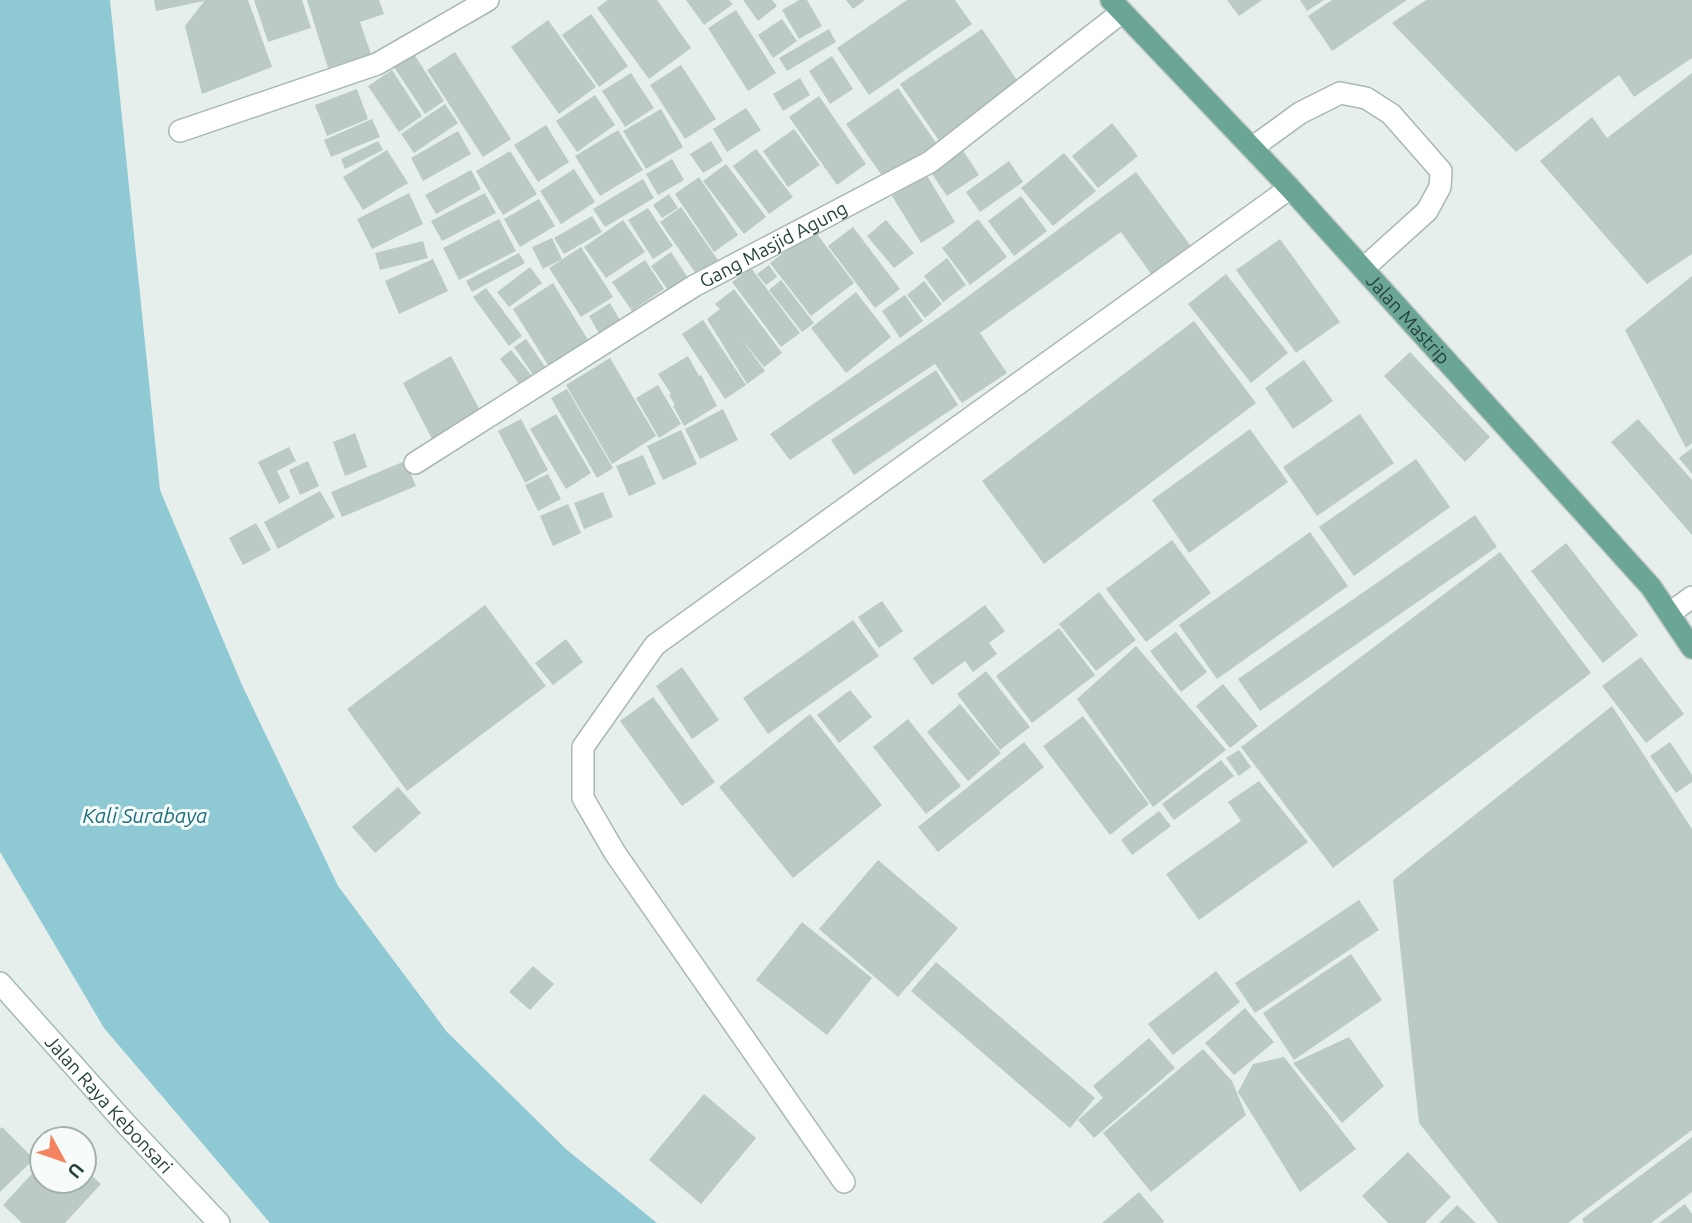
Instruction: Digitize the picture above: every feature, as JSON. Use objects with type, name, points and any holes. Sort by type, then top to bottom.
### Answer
[{"type":"main road","name":"Jalan Mastrip","points":[[1116,6],[1364,268],[1651,587],[1692,648]]},
{"type":"street","points":[[180,131],[377,64],[488,0]]},
{"type":"street","name":"Gang Masjid Agung","points":[[415,463],[694,286],[930,162],[1116,6]]},
{"type":"street","points":[[1252,148],[1300,113],[1340,93],[1366,98],[1391,114],[1441,171],[1440,187],[1427,211],[1364,268]]},
{"type":"street","points":[[844,1182],[615,853],[583,798],[583,747],[655,645],[1290,188]]},
{"type":"street","points":[[1669,614],[1692,597]]},
{"type":"street","name":"Jalan Raya Kebonsari","points":[[0,983],[219,1223]]},
{"type":"water","name":"Kali Surabaya","points":[[0,0],[110,0],[160,490],[242,685],[338,886],[447,1032],[567,1150],[657,1223],[270,1223],[104,1028],[0,852]]},
{"type":"building","points":[[154,0],[204,0],[204,1],[156,11]]},
{"type":"building","points":[[205,0],[248,0],[272,67],[202,94],[185,26]]},
{"type":"building","points":[[254,0],[302,0],[311,28],[268,42]]},
{"type":"building","points":[[307,0],[379,0],[384,14],[360,22],[371,54],[328,68]]},
{"type":"building","points":[[608,0],[657,0],[691,48],[649,79],[597,8]]},
{"type":"building","points":[[686,0],[729,0],[733,4],[704,25]]},
{"type":"building","points":[[743,0],[772,0],[777,6],[758,21]]},
{"type":"building","points":[[799,0],[807,0],[822,26],[799,39],[782,10]]},
{"type":"building","points":[[846,0],[865,0],[853,9]]},
{"type":"building","points":[[907,0],[955,0],[972,24],[869,95],[837,48]]},
{"type":"building","points":[[1227,0],[1262,0],[1239,16]]},
{"type":"building","points":[[1300,0],[1324,0],[1307,11]]},
{"type":"building","points":[[1332,0],[1407,0],[1332,51],[1308,16]]},
{"type":"building","points":[[1426,0],[1692,0],[1692,58],[1634,97],[1619,75],[1516,152],[1392,23]]},
{"type":"building","points":[[736,10],[776,73],[748,91],[708,28]]},
{"type":"building","points":[[591,14],[628,66],[599,87],[562,35]]},
{"type":"building","points":[[782,19],[797,41],[773,58],[758,35]]},
{"type":"building","points":[[548,20],[596,87],[559,114],[511,47]]},
{"type":"building","points":[[829,29],[836,42],[787,71],[779,58]]},
{"type":"building","points":[[982,29],[1021,86],[940,142],[900,84]]},
{"type":"building","points":[[455,52],[511,139],[483,157],[427,70]]},
{"type":"building","points":[[414,54],[444,101],[425,114],[394,67]]},
{"type":"building","points":[[832,56],[853,89],[830,104],[809,71]]},
{"type":"building","points":[[681,65],[716,119],[685,139],[650,85]]},
{"type":"building","points":[[392,70],[422,116],[399,132],[368,86]]},
{"type":"building","points":[[631,73],[654,108],[625,127],[602,91]]},
{"type":"building","points":[[1692,73],[1692,254],[1647,284],[1540,161],[1592,117],[1607,138]]},
{"type":"building","points":[[800,78],[810,95],[783,111],[773,94]]},
{"type":"building","points":[[898,88],[939,147],[887,183],[846,124]]},
{"type":"building","points":[[357,89],[368,119],[327,136],[315,105]]},
{"type":"building","points":[[595,95],[615,125],[577,152],[556,121]]},
{"type":"building","points":[[819,96],[866,164],[837,185],[789,117]]},
{"type":"building","points":[[445,104],[458,123],[414,153],[401,134]]},
{"type":"building","points":[[746,108],[761,130],[727,152],[713,129]]},
{"type":"building","points":[[661,109],[683,147],[646,169],[623,131]]},
{"type":"building","points":[[372,119],[380,137],[331,157],[324,140]]},
{"type":"building","points":[[1112,123],[1138,156],[1098,188],[1072,156]]},
{"type":"building","points":[[546,125],[569,162],[538,182],[514,145]]},
{"type":"building","points":[[794,129],[820,165],[788,187],[763,151]]},
{"type":"building","points":[[618,130],[643,170],[600,196],[575,156]]},
{"type":"building","points":[[458,131],[471,154],[423,181],[411,158]]},
{"type":"building","points":[[378,141],[383,150],[345,169],[341,159]]},
{"type":"building","points":[[711,141],[723,161],[703,173],[690,154]]},
{"type":"building","points":[[756,149],[793,197],[769,214],[733,166]]},
{"type":"building","points":[[962,149],[979,175],[947,196],[930,171]]},
{"type":"building","points":[[387,150],[408,183],[363,210],[343,177]]},
{"type":"building","points":[[510,151],[537,194],[503,215],[476,171]]},
{"type":"building","points":[[1064,153],[1096,191],[1053,226],[1021,188]]},
{"type":"building","points":[[672,159],[684,180],[658,195],[646,174]]},
{"type":"building","points":[[1009,161],[1023,182],[980,212],[966,192]]},
{"type":"building","points":[[726,164],[766,217],[744,234],[703,181]]},
{"type":"building","points":[[574,169],[595,202],[561,224],[540,191]]},
{"type":"building","points":[[471,170],[481,189],[436,214],[425,195]]},
{"type":"building","points":[[1136,172],[1196,253],[1156,281],[1121,232],[980,333],[1007,373],[962,403],[935,364],[790,460],[770,434],[955,306]]},
{"type":"building","points":[[926,174],[955,222],[921,243],[892,196]]},
{"type":"building","points":[[699,177],[738,235],[714,252],[675,194]]},
{"type":"building","points":[[643,179],[654,198],[605,227],[593,209]]},
{"type":"building","points":[[409,193],[423,224],[372,249],[357,219]]},
{"type":"building","points":[[485,193],[496,213],[442,241],[431,221]]},
{"type":"building","points":[[669,194],[678,208],[662,218],[653,205]]},
{"type":"building","points":[[1021,196],[1047,231],[1014,256],[988,221]]},
{"type":"building","points":[[539,199],[555,226],[520,247],[504,219]]},
{"type":"building","points":[[681,207],[720,263],[699,278],[660,222]]},
{"type":"building","points":[[648,208],[673,246],[653,259],[628,220]]},
{"type":"building","points":[[592,216],[602,232],[564,254],[554,238]]},
{"type":"building","points":[[499,219],[516,251],[459,280],[443,248]]},
{"type":"building","points":[[978,219],[1007,257],[970,285],[942,248]]},
{"type":"building","points":[[623,220],[645,252],[606,278],[584,247]]},
{"type":"building","points":[[886,220],[914,253],[894,268],[867,236]]},
{"type":"building","points":[[853,227],[900,289],[875,308],[828,246]]},
{"type":"building","points":[[814,230],[854,283],[811,316],[770,263]]},
{"type":"building","points":[[552,238],[562,259],[543,269],[532,247]]},
{"type":"building","points":[[1280,239],[1340,322],[1296,353],[1236,270]]},
{"type":"building","points":[[423,241],[428,258],[380,270],[375,253]]},
{"type":"building","points":[[581,247],[613,297],[581,317],[549,268]]},
{"type":"building","points":[[671,252],[692,284],[673,297],[651,266]]},
{"type":"building","points":[[519,253],[525,263],[472,292],[466,281]]},
{"type":"building","points":[[947,258],[966,285],[943,302],[924,276]]},
{"type":"building","points":[[433,259],[448,291],[399,314],[385,281]]},
{"type":"building","points":[[645,260],[664,289],[632,311],[612,282]]},
{"type":"building","points":[[769,265],[777,277],[766,285],[757,274]]},
{"type":"building","points":[[530,267],[542,283],[509,307],[497,292]]},
{"type":"building","points":[[751,268],[800,333],[781,347],[732,282]]},
{"type":"building","points":[[1226,274],[1288,353],[1251,383],[1188,304]]},
{"type":"building","points":[[1692,276],[1692,443],[1686,448],[1625,330]]},
{"type":"building","points":[[781,280],[814,323],[802,332],[769,290]]},
{"type":"building","points":[[924,281],[942,304],[925,318],[907,295]]},
{"type":"building","points":[[553,283],[588,340],[548,365],[513,309]]},
{"type":"building","points":[[486,288],[522,336],[509,346],[473,297]]},
{"type":"building","points":[[734,289],[782,353],[764,367],[740,337],[765,371],[747,384],[707,319],[720,309],[715,304]]},
{"type":"building","points":[[856,292],[891,337],[846,373],[811,328]]},
{"type":"building","points":[[905,295],[923,321],[900,338],[882,311]]},
{"type":"building","points":[[610,303],[624,327],[603,340],[589,316]]},
{"type":"building","points":[[703,320],[746,385],[725,399],[682,334]]},
{"type":"building","points":[[1194,321],[1256,403],[1044,564],[982,481]]},
{"type":"building","points":[[526,339],[546,368],[534,376],[514,347]]},
{"type":"building","points":[[511,350],[532,376],[520,385],[500,359]]},
{"type":"building","points":[[1410,352],[1490,437],[1465,462],[1384,376]]},
{"type":"building","points":[[451,356],[482,414],[433,441],[403,383]]},
{"type":"building","points":[[688,356],[717,406],[684,426],[673,406],[675,405],[669,395],[671,394],[658,374]]},
{"type":"building","points":[[610,358],[656,436],[612,464],[566,385]]},
{"type":"building","points":[[1304,360],[1333,401],[1293,429],[1265,388]]},
{"type":"building","points":[[936,370],[958,405],[854,475],[831,440]]},
{"type":"building","points":[[658,385],[681,424],[659,438],[636,398]]},
{"type":"building","points":[[567,389],[613,468],[597,478],[551,398]]},
{"type":"building","points":[[723,409],[738,440],[700,459],[685,429]]},
{"type":"building","points":[[556,414],[591,473],[566,489],[530,429]]},
{"type":"building","points":[[1360,414],[1394,463],[1317,516],[1283,467]]},
{"type":"building","points":[[521,419],[548,470],[525,483],[498,431]]},
{"type":"building","points":[[1638,419],[1692,480],[1692,535],[1611,442]]},
{"type":"building","points":[[1250,429],[1288,482],[1189,553],[1152,500]]},
{"type":"building","points":[[681,430],[697,464],[663,480],[647,446]]},
{"type":"building","points":[[355,433],[367,467],[345,476],[333,442]]},
{"type":"building","points":[[289,447],[296,461],[277,471],[290,498],[279,504],[258,462]]},
{"type":"building","points":[[1692,448],[1692,474],[1679,458]]},
{"type":"building","points":[[643,455],[656,484],[629,496],[616,466]]},
{"type":"building","points":[[1416,459],[1450,507],[1354,576],[1319,527]]},
{"type":"building","points":[[308,461],[319,486],[300,495],[289,470]]},
{"type":"building","points":[[405,461],[416,486],[342,517],[331,492]]},
{"type":"building","points":[[548,474],[561,499],[538,511],[525,485]]},
{"type":"building","points":[[320,491],[335,517],[278,549],[264,522]]},
{"type":"building","points":[[603,492],[613,517],[584,529],[574,503]]},
{"type":"building","points":[[568,504],[581,533],[553,546],[540,516]]},
{"type":"building","points":[[1475,515],[1497,547],[1260,711],[1238,679]]},
{"type":"building","points":[[256,523],[271,550],[243,565],[229,538]]},
{"type":"building","points":[[1310,532],[1348,586],[1217,679],[1179,625]]},
{"type":"building","points":[[1172,540],[1211,593],[1146,642],[1106,589]]},
{"type":"building","points":[[1566,543],[1638,635],[1603,663],[1531,571]]},
{"type":"building","points":[[1500,552],[1591,673],[1333,868],[1241,747]]},
{"type":"building","points":[[1099,592],[1136,640],[1096,671],[1059,624]]},
{"type":"building","points":[[882,601],[903,631],[879,648],[858,617]]},
{"type":"building","points":[[485,605],[546,686],[407,791],[347,709]]},
{"type":"building","points":[[985,605],[1005,631],[989,643],[997,654],[973,672],[965,661],[932,685],[913,658]]},
{"type":"building","points":[[853,620],[879,656],[768,734],[743,698]]},
{"type":"building","points":[[1059,628],[1095,675],[1032,723],[996,676]]},
{"type":"building","points":[[1176,632],[1207,672],[1181,692],[1150,651]]},
{"type":"building","points":[[566,639],[583,662],[553,685],[535,663]]},
{"type":"building","points":[[1136,646],[1226,750],[1153,807],[1077,699]]},
{"type":"building","points":[[1641,657],[1684,714],[1646,743],[1602,686]]},
{"type":"building","points":[[682,667],[719,720],[692,739],[656,686]]},
{"type":"building","points":[[986,671],[1030,727],[1000,750],[957,694]]},
{"type":"building","points":[[1223,684],[1258,726],[1230,748],[1196,706]]},
{"type":"building","points":[[850,690],[872,717],[839,743],[817,715]]},
{"type":"building","points":[[653,697],[715,782],[682,806],[620,721]]},
{"type":"building","points":[[960,704],[1001,753],[968,781],[927,732]]},
{"type":"building","points":[[1612,706],[1692,829],[1692,1130],[1568,1223],[1498,1223],[1419,1123],[1393,880]]},
{"type":"building","points":[[810,714],[882,805],[793,878],[719,787]]},
{"type":"building","points":[[1083,716],[1149,804],[1110,835],[1043,746]]},
{"type":"building","points":[[908,719],[961,786],[926,814],[873,747]]},
{"type":"building","points":[[1024,742],[1044,767],[938,852],[918,827]]},
{"type":"building","points":[[1670,742],[1692,775],[1692,782],[1676,793],[1650,756]]},
{"type":"building","points":[[1239,750],[1251,767],[1239,776],[1226,758]]},
{"type":"building","points":[[1221,760],[1234,776],[1174,820],[1162,804]]},
{"type":"building","points":[[1259,781],[1308,842],[1199,920],[1166,874],[1241,821],[1228,802]]},
{"type":"building","points":[[398,787],[421,813],[375,853],[352,827]]},
{"type":"building","points":[[1159,811],[1171,826],[1132,855],[1121,840]]},
{"type":"building","points":[[878,860],[958,928],[898,997],[819,929]]},
{"type":"building","points":[[1359,900],[1379,930],[1255,1013],[1235,983]]},
{"type":"building","points":[[802,922],[872,978],[827,1035],[756,980]]},
{"type":"building","points":[[1351,954],[1382,1000],[1294,1060],[1263,1013]]},
{"type":"building","points":[[936,962],[1095,1098],[1070,1128],[911,991]]},
{"type":"building","points":[[533,966],[554,984],[530,1010],[509,992]]},
{"type":"building","points":[[1216,971],[1240,1002],[1173,1055],[1148,1024]]},
{"type":"building","points":[[1245,1008],[1274,1042],[1234,1075],[1205,1043]]},
{"type":"building","points":[[1349,1037],[1384,1086],[1342,1123],[1293,1063]]},
{"type":"building","points":[[1149,1038],[1175,1068],[1094,1138],[1078,1120],[1103,1098],[1093,1086]]},
{"type":"building","points":[[1203,1049],[1232,1081],[1246,1115],[1151,1192],[1103,1133]]},
{"type":"building","points":[[1284,1057],[1356,1149],[1300,1192],[1238,1092],[1253,1064]]},
{"type":"building","points":[[704,1094],[756,1138],[701,1204],[649,1160]]},
{"type":"building","points":[[2,1127],[28,1153],[28,1165],[0,1192]]},
{"type":"building","points":[[1692,1137],[1692,1192],[1651,1223],[1584,1223],[1582,1219]]},
{"type":"building","points":[[1408,1152],[1451,1197],[1425,1223],[1388,1223],[1362,1196]]},
{"type":"building","points":[[28,1178],[28,1195],[91,1195],[65,1223],[22,1223],[3,1205]]},
{"type":"building","points":[[1139,1192],[1164,1221],[1162,1223],[1102,1223]]},
{"type":"building","points":[[1685,1204],[1692,1214],[1692,1223],[1659,1223]]},
{"type":"building","points":[[1457,1205],[1476,1223],[1439,1223]]}]
